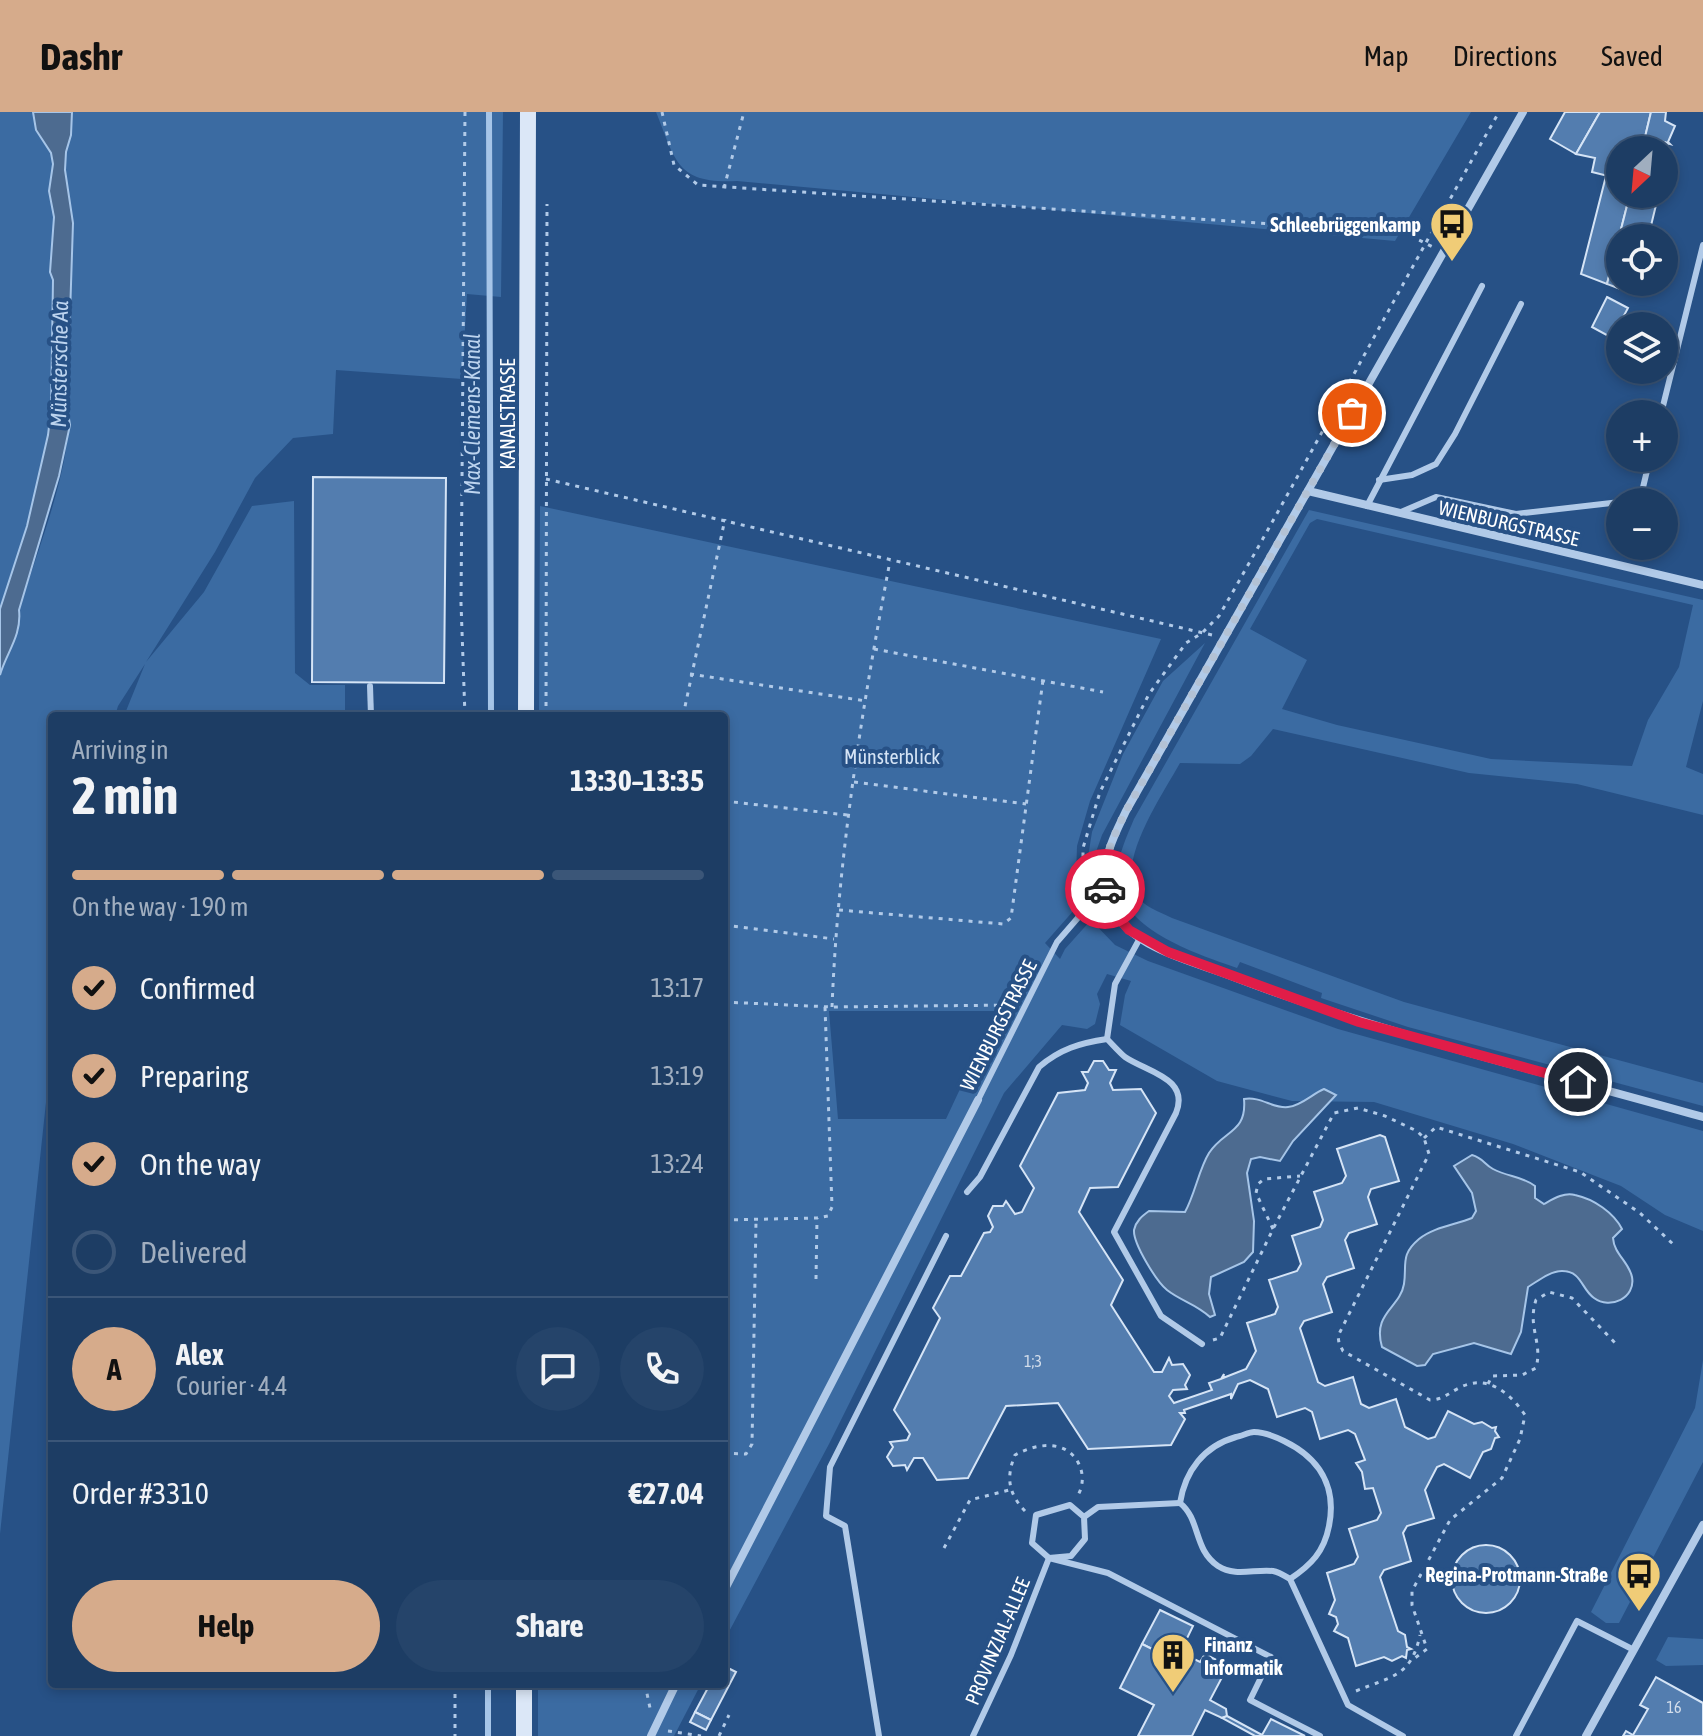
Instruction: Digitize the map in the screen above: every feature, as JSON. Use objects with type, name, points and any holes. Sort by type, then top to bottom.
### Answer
[{"type":"main road","name":"KANALSTRASSE","points":[[526,712],[528,112]]},
{"type":"main road","points":[[524,1688],[524,1736]]},
{"type":"street","points":[[1523,112],[1122,819],[1104,865],[1107,900],[1120,921],[1140,938],[1197,963],[1359,1022],[1703,1117]]},
{"type":"street","name":"WIENBURGSTRASSE","points":[[1308,491],[1703,585]]},
{"type":"street","name":"WIENBURGSTRASSE","points":[[728,1583],[978,1100]]},
{"type":"street","points":[[1586,1736],[1703,1525]]},
{"type":"street","points":[[651,1736],[674,1688]]},
{"type":"lane","points":[[1664,400],[1703,245]]},
{"type":"lane","points":[[1367,506],[1482,286]]},
{"type":"lane","points":[[1379,480],[1412,475],[1436,464],[1455,434],[1521,304]]},
{"type":"lane","points":[[1397,513],[1436,497],[1516,514],[1606,504]]},
{"type":"lane","points":[[370,686],[371,712]]},
{"type":"lane","name":"WIENBURGSTRASSE","points":[[978,1100],[1057,942],[1083,912],[1107,900]]},
{"type":"lane","points":[[1107,1039],[1115,984],[1140,938]]},
{"type":"lane","points":[[967,1192],[980,1177],[1039,1067],[1051,1057],[1079,1043],[1107,1039]]},
{"type":"lane","points":[[1107,1039],[1125,1057],[1166,1079],[1179,1094],[1176,1113],[1114,1232],[1161,1316],[1202,1344]]},
{"type":"lane","points":[[879,1736],[845,1526],[826,1516],[830,1467],[946,1236]]},
{"type":"lane","points":[[1180,1503],[1183,1483],[1199,1459],[1223,1441],[1254,1432],[1298,1448],[1320,1467],[1330,1490],[1331,1513],[1327,1536],[1311,1565],[1290,1579]]},
{"type":"lane","points":[[1036,1515],[1070,1505],[1084,1517],[1098,1507],[1180,1503],[1191,1513],[1198,1542],[1216,1565],[1234,1573],[1275,1571],[1290,1579],[1348,1705],[1403,1736]]},
{"type":"lane","name":"PROVINZIAL-ALLEE","points":[[1036,1515],[1032,1543],[1049,1558],[1071,1556],[1085,1539],[1084,1517]]},
{"type":"lane","points":[[1049,1558],[1108,1573],[1271,1657],[1250,1700],[1320,1736]]},
{"type":"lane","name":"PROVINZIAL-ALLEE","points":[[973,1736],[1011,1655],[1049,1558]]},
{"type":"lane","points":[[1516,1736],[1577,1621],[1634,1650]]},
{"type":"path","points":[[465,112],[461,603],[465,712]]},
{"type":"path","points":[[662,112],[674,165],[698,185],[1405,233],[1444,252]]},
{"type":"path","points":[[724,188],[744,112]]},
{"type":"path","points":[[1092,906],[1084,882],[1083,848],[1100,792],[1149,694],[1186,643],[1219,616],[1347,391],[1369,343],[1499,112]]},
{"type":"path","points":[[546,712],[547,192]]},
{"type":"path","points":[[546,479],[1202,633]]},
{"type":"path","points":[[684,712],[725,519]]},
{"type":"path","points":[[832,1007],[834,939],[847,815],[890,561]]},
{"type":"path","points":[[874,649],[1103,692]]},
{"type":"path","points":[[690,674],[866,701]]},
{"type":"path","points":[[839,910],[1003,924],[1011,918],[1043,680]]},
{"type":"path","points":[[854,782],[1026,804]]},
{"type":"path","points":[[728,801],[847,815]]},
{"type":"path","points":[[728,926],[834,939]]},
{"type":"path","points":[[728,1002],[825,1007],[1024,1005]]},
{"type":"path","points":[[728,1220],[828,1216],[832,1207],[829,1031],[825,1007]]},
{"type":"path","points":[[1202,1344],[1220,1338],[1334,1113],[1358,1108],[1385,1116],[1417,1131],[1424,1138],[1429,1154],[1338,1336],[1339,1343],[1343,1351],[1430,1400],[1438,1400],[1467,1384],[1488,1384],[1511,1396],[1525,1415],[1524,1427],[1502,1478],[1450,1520],[1411,1596],[1420,1635],[1427,1649],[1408,1667],[1343,1696]]},
{"type":"path","points":[[1424,1138],[1436,1127],[1580,1172],[1640,1213],[1674,1245]]},
{"type":"path","points":[[1273,1229],[1256,1193],[1258,1184],[1264,1179],[1301,1176]]},
{"type":"path","points":[[816,1279],[817,1218]]},
{"type":"path","points":[[728,1453],[746,1454],[752,1444],[756,1220]]},
{"type":"path","points":[[1488,1384],[1492,1376],[1522,1375],[1536,1368],[1540,1355],[1531,1316],[1536,1300],[1549,1292],[1572,1298],[1618,1346]]},
{"type":"path","points":[[1036,1515],[1025,1511],[1009,1490],[1009,1469],[1015,1455],[1030,1448],[1061,1447],[1077,1459],[1083,1473],[1082,1489],[1070,1505]]},
{"type":"path","points":[[944,1548],[970,1500],[1009,1490]]},
{"type":"path","points":[[1415,1658],[1420,1635]]},
{"type":"path","points":[[455,1688],[455,1736]]},
{"type":"path","points":[[719,1736],[729,1715]]},
{"type":"path","points":[[657,1724],[669,1732],[701,1736]]},
{"type":"green space","points":[[0,112],[33,112],[36,130],[51,153],[53,164],[49,191],[54,217],[51,272],[53,378],[48,436],[33,502],[0,609]]},
{"type":"green space","points":[[72,112],[503,112],[501,297],[467,294],[462,379],[336,370],[333,434],[293,438],[255,478],[215,552],[146,662],[204,592],[252,506],[294,501],[295,673],[310,685],[345,685],[345,712],[126,712],[145,664],[116,712],[48,712],[48,1084],[0,1534],[0,675],[15,636],[19,611],[52,508],[65,453],[73,223],[65,170]]},
{"type":"green space","points":[[656,112],[1471,112],[1395,241],[717,181],[701,178],[681,166]]},
{"type":"green space","name":"Münsterblick","points":[[540,506],[1161,639],[1090,801],[1077,846],[1076,878],[1082,901],[1045,943],[1060,959],[1091,920],[1115,945],[1148,961],[1338,1029],[1703,1131],[1703,1231],[1665,1215],[1621,1186],[1513,1144],[1374,1102],[1292,1101],[1217,1081],[1120,1025],[1125,995],[1131,981],[1107,974],[1097,994],[1100,1004],[1095,1024],[1087,1029],[1062,1025],[1004,1093],[829,1444],[728,1633],[728,712],[539,712]],"holes":[[[829,1011],[996,1011],[946,1119],[838,1119]]]},
{"type":"green space","points":[[1309,510],[1703,600],[1703,701],[1686,767],[1703,774],[1703,815],[1577,784],[1469,773],[1273,729],[1251,756],[1240,764],[1180,763],[1144,828],[1132,864],[1131,881],[1143,903],[1172,918],[1404,1002],[1703,1083],[1703,1106],[1408,1027],[1321,998],[1322,993],[1240,962],[1237,968],[1200,955],[1160,936],[1129,909],[1120,892],[1118,866],[1134,819]],"holes":[[[1317,519],[1693,605],[1679,667],[1648,720],[1632,766],[1491,759],[1337,725],[1282,709],[1307,660],[1250,629],[1310,523]]]},
{"type":"green space","points":[[1205,643],[1102,835],[1090,869],[1090,887],[1086,870],[1092,832],[1123,754],[1163,681]]},
{"type":"green space","points":[[1703,1360],[1703,1462],[1619,1623],[1606,1623],[1591,1612],[1695,1408]]},
{"type":"green space","points":[[1668,1637],[1703,1639],[1703,1665],[1666,1666],[1656,1660]]},
{"type":"green space","points":[[538,1688],[699,1688],[674,1736],[538,1736]]},
{"type":"water","name":"Münstersche Aa","points":[[33,112],[72,112],[65,170],[73,223],[67,407],[70,425],[59,476],[19,610],[16,636],[0,675],[0,609],[27,526],[51,410],[53,280],[50,272],[54,217],[49,191],[53,164],[51,153],[36,130]]},
{"type":"water","points":[[1324,1089],[1336,1095],[1293,1141],[1280,1161],[1260,1157],[1251,1159],[1247,1173],[1254,1221],[1253,1252],[1244,1262],[1211,1277],[1209,1294],[1215,1315],[1210,1317],[1167,1290],[1137,1244],[1134,1230],[1138,1221],[1149,1211],[1185,1212],[1209,1153],[1242,1119],[1244,1099],[1288,1107]]},
{"type":"water","points":[[1472,1155],[1493,1169],[1535,1186],[1535,1198],[1544,1204],[1571,1194],[1609,1212],[1622,1229],[1613,1238],[1614,1244],[1630,1272],[1632,1284],[1626,1296],[1607,1303],[1594,1298],[1574,1274],[1562,1271],[1553,1273],[1528,1287],[1521,1332],[1511,1354],[1474,1343],[1433,1354],[1425,1365],[1417,1366],[1382,1347],[1381,1326],[1401,1292],[1407,1255],[1413,1245],[1431,1232],[1472,1218],[1476,1211],[1472,1193],[1454,1166]]},
{"type":"building","points":[[1565,112],[1600,112],[1576,154],[1550,139]]},
{"type":"building","points":[[1600,112],[1651,112],[1645,136],[1606,136],[1606,176],[1592,172],[1595,158],[1576,154]]},
{"type":"building","points":[[1651,112],[1666,112],[1665,121],[1675,126],[1671,136],[1645,136]]},
{"type":"building","points":[[1606,176],[1606,208],[1626,208],[1622,224],[1606,224],[1606,284],[1581,274]]},
{"type":"building","points":[[1626,208],[1655,208],[1651,224],[1622,224]]},
{"type":"building","points":[[1607,297],[1628,308],[1626,312],[1606,312],[1606,335],[1592,327]]},
{"type":"building","points":[[313,477],[446,478],[444,683],[312,682]]},
{"type":"building","points":[[1094,1061],[1103,1061],[1109,1070],[1116,1070],[1110,1083],[1113,1090],[1141,1089],[1156,1113],[1118,1187],[1090,1188],[1079,1212],[1123,1280],[1111,1305],[1154,1372],[1162,1372],[1169,1358],[1172,1365],[1183,1364],[1190,1375],[1185,1385],[1187,1389],[1173,1390],[1169,1396],[1174,1403],[1212,1390],[1209,1383],[1221,1379],[1224,1374],[1223,1378],[1246,1369],[1256,1351],[1247,1323],[1275,1314],[1278,1307],[1269,1280],[1297,1271],[1301,1264],[1292,1236],[1320,1227],[1323,1220],[1314,1192],[1342,1183],[1346,1176],[1337,1149],[1380,1135],[1385,1137],[1399,1181],[1371,1189],[1368,1197],[1377,1224],[1349,1233],[1345,1240],[1354,1268],[1327,1277],[1323,1284],[1332,1312],[1304,1321],[1300,1328],[1318,1382],[1325,1386],[1353,1377],[1361,1404],[1369,1408],[1396,1399],[1405,1427],[1428,1439],[1435,1437],[1448,1411],[1474,1424],[1482,1422],[1496,1427],[1499,1437],[1495,1438],[1491,1449],[1483,1452],[1470,1478],[1444,1464],[1437,1467],[1425,1490],[1434,1518],[1407,1526],[1403,1533],[1411,1561],[1384,1570],[1380,1577],[1398,1631],[1405,1635],[1407,1647],[1411,1649],[1407,1650],[1406,1658],[1402,1656],[1392,1661],[1384,1657],[1356,1666],[1348,1638],[1334,1631],[1338,1624],[1336,1617],[1329,1614],[1335,1600],[1327,1573],[1354,1564],[1358,1557],[1349,1529],[1377,1520],[1381,1513],[1373,1488],[1365,1489],[1362,1472],[1356,1463],[1365,1460],[1355,1434],[1348,1430],[1320,1439],[1312,1412],[1305,1408],[1277,1417],[1268,1389],[1250,1380],[1238,1384],[1231,1399],[1231,1394],[1180,1413],[1185,1419],[1171,1445],[1088,1449],[1058,1403],[1006,1406],[968,1478],[937,1480],[923,1458],[914,1458],[907,1470],[905,1465],[893,1466],[887,1457],[893,1447],[890,1442],[907,1440],[910,1434],[894,1410],[940,1318],[933,1308],[950,1276],[961,1276],[984,1233],[990,1232],[993,1227],[988,1216],[993,1206],[1003,1206],[1006,1201],[1015,1214],[1022,1212],[1034,1188],[1020,1166],[1058,1093],[1085,1090],[1088,1083],[1082,1072],[1088,1072]]},
{"type":"building","points":[[1493,1545],[1514,1560],[1520,1579],[1518,1592],[1510,1603],[1493,1613],[1479,1613],[1462,1603],[1454,1592],[1452,1572],[1462,1555],[1473,1547]]},
{"type":"building","points":[[1160,1610],[1193,1626],[1176,1661],[1142,1644]]},
{"type":"building","name":"Finanz Informatik","points":[[1142,1644],[1176,1661],[1180,1652],[1200,1662],[1205,1654],[1228,1666],[1210,1700],[1226,1709],[1227,1716],[1222,1718],[1205,1710],[1192,1736],[1138,1736],[1154,1705],[1120,1688]]},
{"type":"building","points":[[728,1668],[736,1672],[728,1687]]},
{"type":"building","points":[[1656,1677],[1703,1703],[1703,1736],[1623,1736],[1626,1731],[1633,1735],[1648,1709],[1640,1705]]},
{"type":"building","points":[[708,1688],[728,1688],[711,1720],[695,1712]]},
{"type":"building","points":[[695,1712],[711,1720],[706,1730],[690,1722]]},
{"type":"building","points":[[1227,1716],[1262,1735],[1271,1719],[1305,1736],[1255,1736],[1222,1718]]},
{"type":"waterway","name":"Max-Clemens-Kanal","points":[[489,112],[491,712]]},
{"type":"waterway","name":"Max-Clemens-Kanal","points":[[488,1688],[488,1736]]},
{"type":"way so far","points":[[1105,889],[1104,865],[1126,811],[1352,413]]},
{"type":"place","name":"Schleebrüggenkamp","points":[[1452,263]]},
{"type":"place","name":"Regina-Protmann-Straße","points":[[1639,1613]]},
{"type":"place","name":"Finanz Informatik","points":[[1173,1694]]},
{"type":"route","points":[[1105,889],[1107,900],[1120,921],[1140,938],[1168,952],[1359,1022],[1578,1082]]}]
